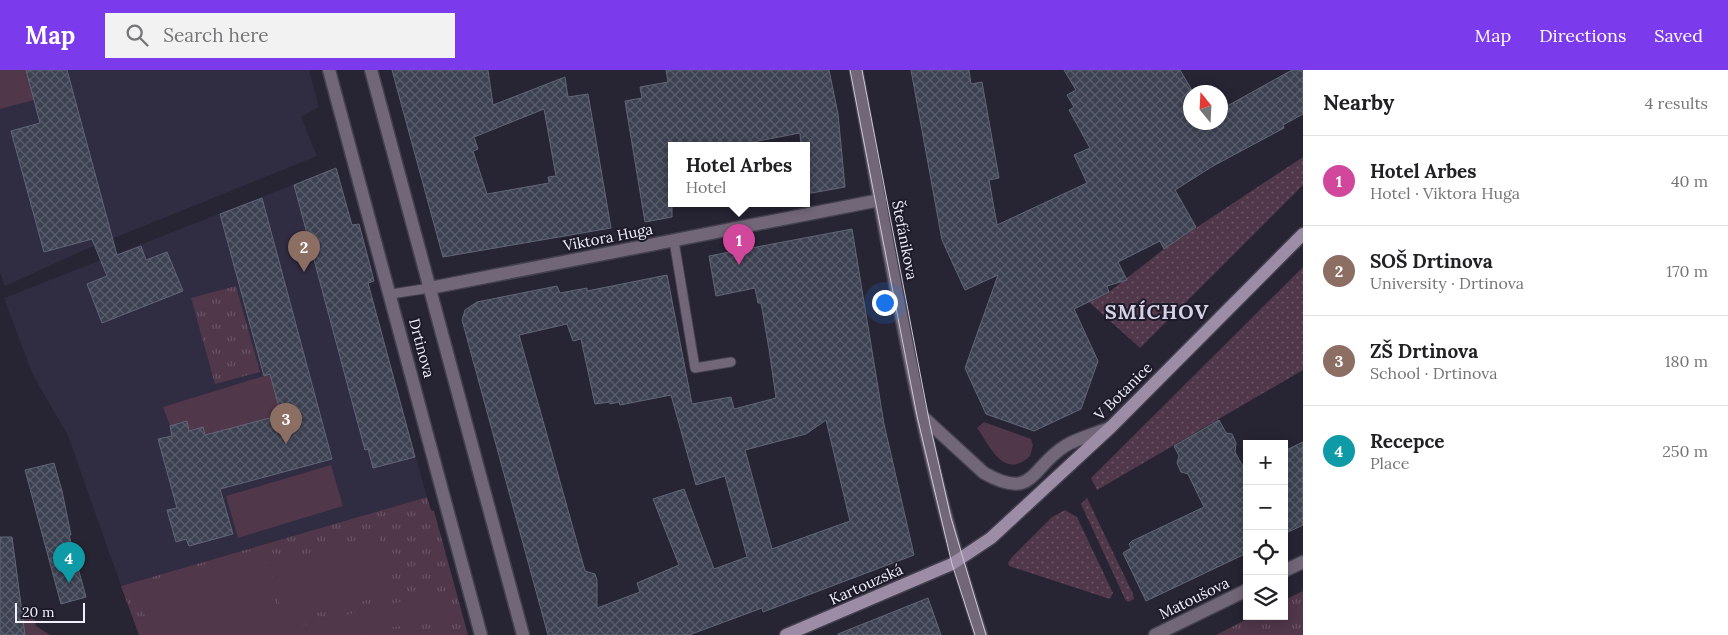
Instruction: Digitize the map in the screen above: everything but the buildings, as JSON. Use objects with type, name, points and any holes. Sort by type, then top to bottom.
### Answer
[{"type":"main road","name":"V Botanice","points":[[958,560],[1002,528],[1111,427],[1303,234]]},
{"type":"main road","name":"Kartouzská","points":[[786,635],[958,560]]},
{"type":"street","name":"Drtinova","points":[[330,70],[481,635]]},
{"type":"street","name":"Drtinova","points":[[371,70],[523,635]]},
{"type":"street","name":"Štefánikova","points":[[856,70],[922,416],[958,560],[981,635]]},
{"type":"street","name":"Viktora Huga","points":[[430,288],[880,200]]},
{"type":"street","points":[[922,416],[984,473],[1014,485],[1026,482],[1065,446],[1111,427]]},
{"type":"street","points":[[1288,569],[1303,562]]},
{"type":"street","name":"Matoušova","points":[[1155,635],[1243,592]]},
{"type":"lane","points":[[674,241],[695,368],[731,362]]},
{"type":"lane","points":[[391,294],[430,288]]},
{"type":"shaded area","points":[[0,70],[309,70],[319,107],[301,117],[317,156],[82,251],[5,286],[0,273]]},
{"type":"shaded area","points":[[336,168],[352,224],[359,224],[371,265],[374,281],[368,283],[427,497],[121,586],[68,436],[32,373],[4,298]]},
{"type":"green space","points":[[0,70],[26,70],[34,100],[0,109]]},
{"type":"green space","points":[[1303,157],[1303,185],[1140,348],[1089,302],[1109,292],[1164,249]]},
{"type":"green space","points":[[1303,267],[1303,370],[1097,490],[1091,478]]},
{"type":"green space","points":[[236,286],[260,372],[215,384],[191,298]]},
{"type":"green space","points":[[270,374],[285,430],[205,435],[203,427],[189,431],[186,421],[170,426],[163,407]]},
{"type":"green space","points":[[984,422],[1031,439],[1033,445],[1030,456],[1021,463],[1012,465],[998,458],[977,428]]},
{"type":"green space","points":[[331,465],[343,506],[238,538],[226,496]]},
{"type":"green space","points":[[427,497],[431,510],[434,511],[468,635],[139,635],[121,586]]},
{"type":"green space","points":[[1087,498],[1133,594],[1134,599],[1128,602],[1081,504]]},
{"type":"green space","points":[[1065,510],[1077,517],[1113,593],[1110,599],[1009,566],[1008,563],[1012,557],[1052,517]]},
{"type":"green space","points":[[378,535],[394,593],[284,621],[269,564]]},
{"type":"green space","points":[[261,548],[283,630],[446,591],[454,620],[394,627],[364,635],[155,635],[130,587]]},
{"type":"green space","points":[[1303,591],[1303,635],[1216,635],[1245,620],[1288,620],[1288,598]]},
{"type":"green space","points":[[33,610],[36,626],[50,635],[25,635],[21,611]]},
{"type":"tram line","points":[[850,70],[917,416],[952,564],[975,635]]},
{"type":"tram line","points":[[862,70],[930,425],[951,518],[986,635]]},
{"type":"place","name":"Hotel Arbes","points":[[739,265]]},
{"type":"place","name":"SOŠ Drtinova","points":[[304,272]]},
{"type":"place","name":"ZŠ Drtinova","points":[[286,444]]},
{"type":"place","name":"Recepce","points":[[69,583]]},
{"type":"district","name":"SMÍCHOV","points":[[1157,311]]}]
